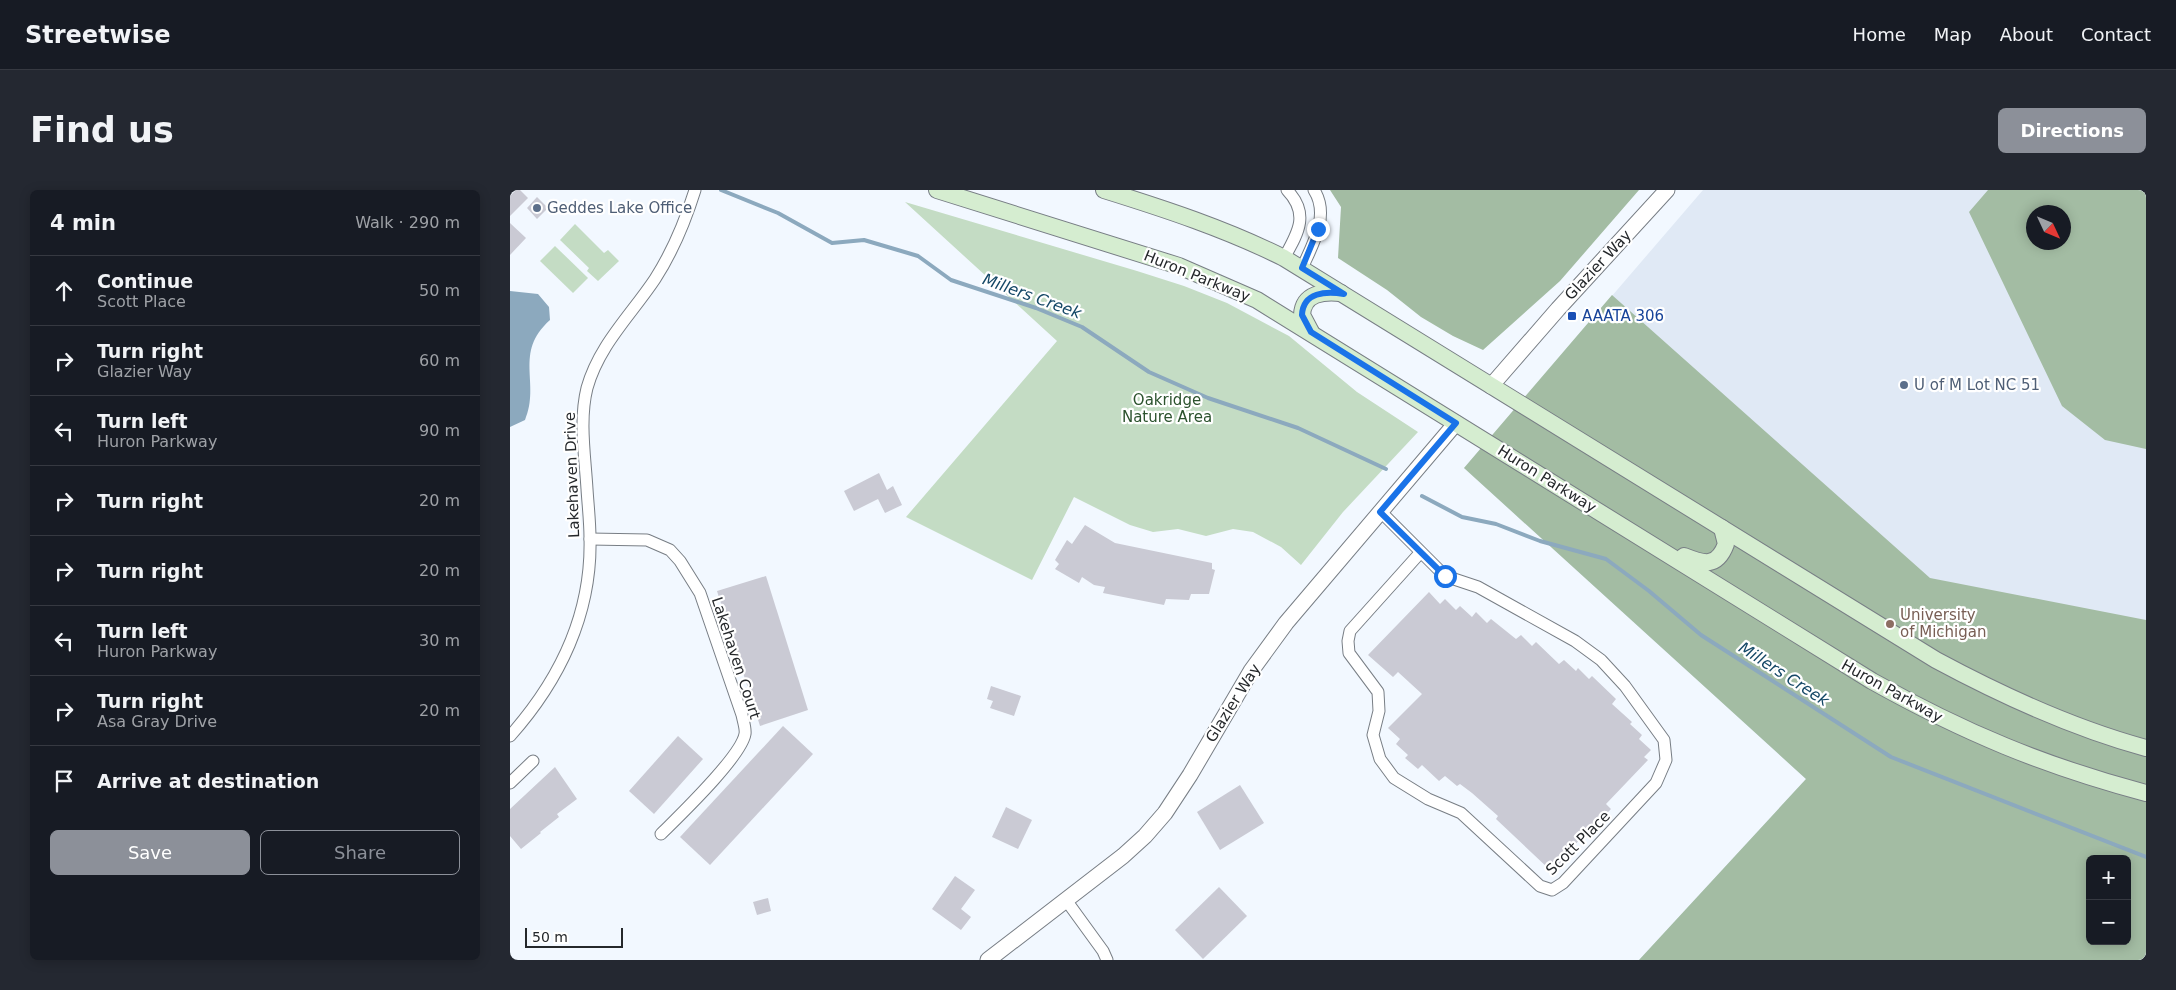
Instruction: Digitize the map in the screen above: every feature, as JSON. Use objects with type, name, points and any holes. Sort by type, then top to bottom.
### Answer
[{"type":"main road","name":"Huron Parkway","points":[[937,190],[1179,266],[1215,280],[1257,300],[1864,676],[1936,716],[2032,758],[2072,772],[2146,793]]},
{"type":"main road","points":[[1104,190],[1188,216],[1254,243],[1284,258],[1919,650],[2012,699],[2066,722],[2146,748]]},
{"type":"main road","points":[[1311,332],[1302,315],[1306,301],[1318,293],[1344,294]]},
{"type":"main road","points":[[1648,541],[1706,563],[1716,560],[1723,550],[1726,540],[1722,528]]},
{"type":"street","name":"Lakehaven Drive","points":[[510,736],[552,682],[572,639],[584,600],[590,539],[583,423],[587,388],[601,353],[654,281],[669,256],[680,233],[695,190]]},
{"type":"street","points":[[1284,258],[1294,240],[1300,223],[1296,200],[1287,190]]},
{"type":"street","points":[[1302,268],[1318,229],[1322,212],[1319,199],[1314,190]]},
{"type":"street","name":"Glazier Way","points":[[1491,386],[1558,309],[1667,190]]},
{"type":"street","name":"Glazier Way","points":[[988,960],[1145,836],[1165,813],[1251,671],[1286,623],[1456,423]]},
{"type":"street","name":"Scott Place","points":[[1380,512],[1445,576],[1478,587],[1575,641],[1600,660],[1625,686],[1664,740],[1666,760],[1656,783],[1563,884],[1552,890],[1540,886],[1461,812],[1428,799],[1394,778],[1380,759],[1373,734],[1379,711],[1378,692],[1349,653],[1348,641],[1350,630],[1420,552]]},
{"type":"street","name":"Lakehaven Court","points":[[590,539],[647,540],[670,550],[680,561],[700,593],[742,715],[745,734],[736,750],[703,793],[661,834]]},
{"type":"street","points":[[510,782],[533,761]]},
{"type":"street","points":[[1066,900],[1103,951],[1107,960]]},
{"type":"shaded area","name":"University of Michigan","points":[[1703,190],[2146,190],[2146,960],[1639,960],[1806,779],[1464,468]]},
{"type":"green space","points":[[1330,190],[1639,190],[1560,281],[1483,350],[1453,336],[1421,317],[1387,290],[1338,258],[1341,207]]},
{"type":"green space","points":[[1988,190],[2146,190],[2146,449],[2105,440],[2062,406],[1969,212]]},
{"type":"green space","name":"Oakridge Nature Area","points":[[905,202],[1137,271],[1184,286],[1227,303],[1289,336],[1357,392],[1418,432],[1343,512],[1301,565],[1281,547],[1253,532],[1233,529],[1206,536],[1178,529],[1153,532],[1130,525],[1074,497],[1032,580],[906,517],[1057,341]]},
{"type":"green space","points":[[575,224],[604,253],[608,250],[619,261],[598,281],[587,271],[589,268],[560,240]]},
{"type":"green space","points":[[555,246],[588,278],[573,293],[540,261]]},
{"type":"green space","points":[[1612,295],[1930,578],[2146,620],[2146,960],[1639,960],[1806,779],[1464,468]]},
{"type":"water","points":[[510,291],[538,294],[549,307],[550,320],[539,332],[530,356],[529,406],[525,420],[510,427]]},
{"type":"building","points":[[516,190],[520,190],[528,198],[510,216],[510,196]]},
{"type":"building","name":"Geddes Lake Office","points":[[537,197],[548,208],[537,219],[527,208]]},
{"type":"building","points":[[510,223],[526,238],[510,255]]},
{"type":"building","points":[[879,473],[887,490],[893,486],[902,505],[885,513],[878,499],[854,511],[844,491]]},
{"type":"building","points":[[1085,525],[1115,543],[1212,563],[1212,569],[1215,570],[1209,594],[1191,594],[1189,600],[1166,599],[1164,605],[1103,593],[1105,587],[1094,585],[1082,577],[1079,583],[1055,569],[1059,564],[1055,560],[1067,540],[1072,544]]},
{"type":"building","points":[[766,576],[808,710],[760,726],[717,591]]},
{"type":"building","points":[[1429,592],[1440,604],[1445,599],[1456,610],[1460,606],[1472,617],[1476,612],[1487,623],[1491,619],[1516,639],[1521,635],[1532,646],[1536,642],[1559,664],[1564,660],[1576,671],[1578,668],[1589,679],[1592,676],[1616,699],[1612,704],[1632,722],[1630,724],[1642,735],[1639,739],[1651,750],[1644,757],[1648,760],[1606,804],[1611,809],[1569,851],[1571,853],[1558,866],[1555,862],[1549,869],[1496,819],[1498,816],[1460,784],[1457,786],[1445,776],[1439,781],[1422,765],[1418,769],[1405,758],[1408,755],[1396,744],[1400,739],[1388,728],[1422,694],[1398,672],[1393,677],[1368,655]]},
{"type":"building","points":[[991,686],[1021,696],[1014,716],[990,708],[993,701],[987,699]]},
{"type":"building","points":[[783,726],[813,754],[710,865],[680,837]]},
{"type":"building","points":[[678,736],[703,759],[654,814],[629,791]]},
{"type":"building","points":[[555,767],[577,799],[557,814],[559,817],[521,849],[510,836],[510,809]]},
{"type":"building","points":[[1240,785],[1264,823],[1220,850],[1197,812]]},
{"type":"building","points":[[1006,807],[1032,820],[1018,849],[992,837]]},
{"type":"building","points":[[955,876],[975,890],[961,909],[971,917],[961,930],[932,909]]},
{"type":"building","points":[[1219,887],[1247,916],[1203,959],[1175,930]]},
{"type":"building","points":[[768,898],[771,911],[757,915],[753,902]]},
{"type":"waterway","name":"Millers Creek","points":[[721,190],[778,213],[832,243],[864,240],[918,256],[951,280],[1036,308],[1082,327],[1149,372],[1208,398],[1298,428],[1386,469]]},
{"type":"waterway","name":"Millers Creek","points":[[1422,496],[1462,517],[1496,524],[1540,541],[1606,559],[1649,591],[1701,635],[1891,757],[2146,857]]},
{"type":"place","name":"Geddes Lake Office","points":[[537,208]]},
{"type":"place","name":"AAATA 306","points":[[1572,316]]},
{"type":"place","name":"U of M Lot NC 51","points":[[1904,385]]},
{"type":"place","name":"University of Michigan","points":[[1890,624]]},
{"type":"route","points":[[1318,229],[1302,268],[1344,294],[1334,292],[1318,293],[1306,301],[1302,315],[1311,332],[1456,423],[1380,512],[1445,576]]}]
